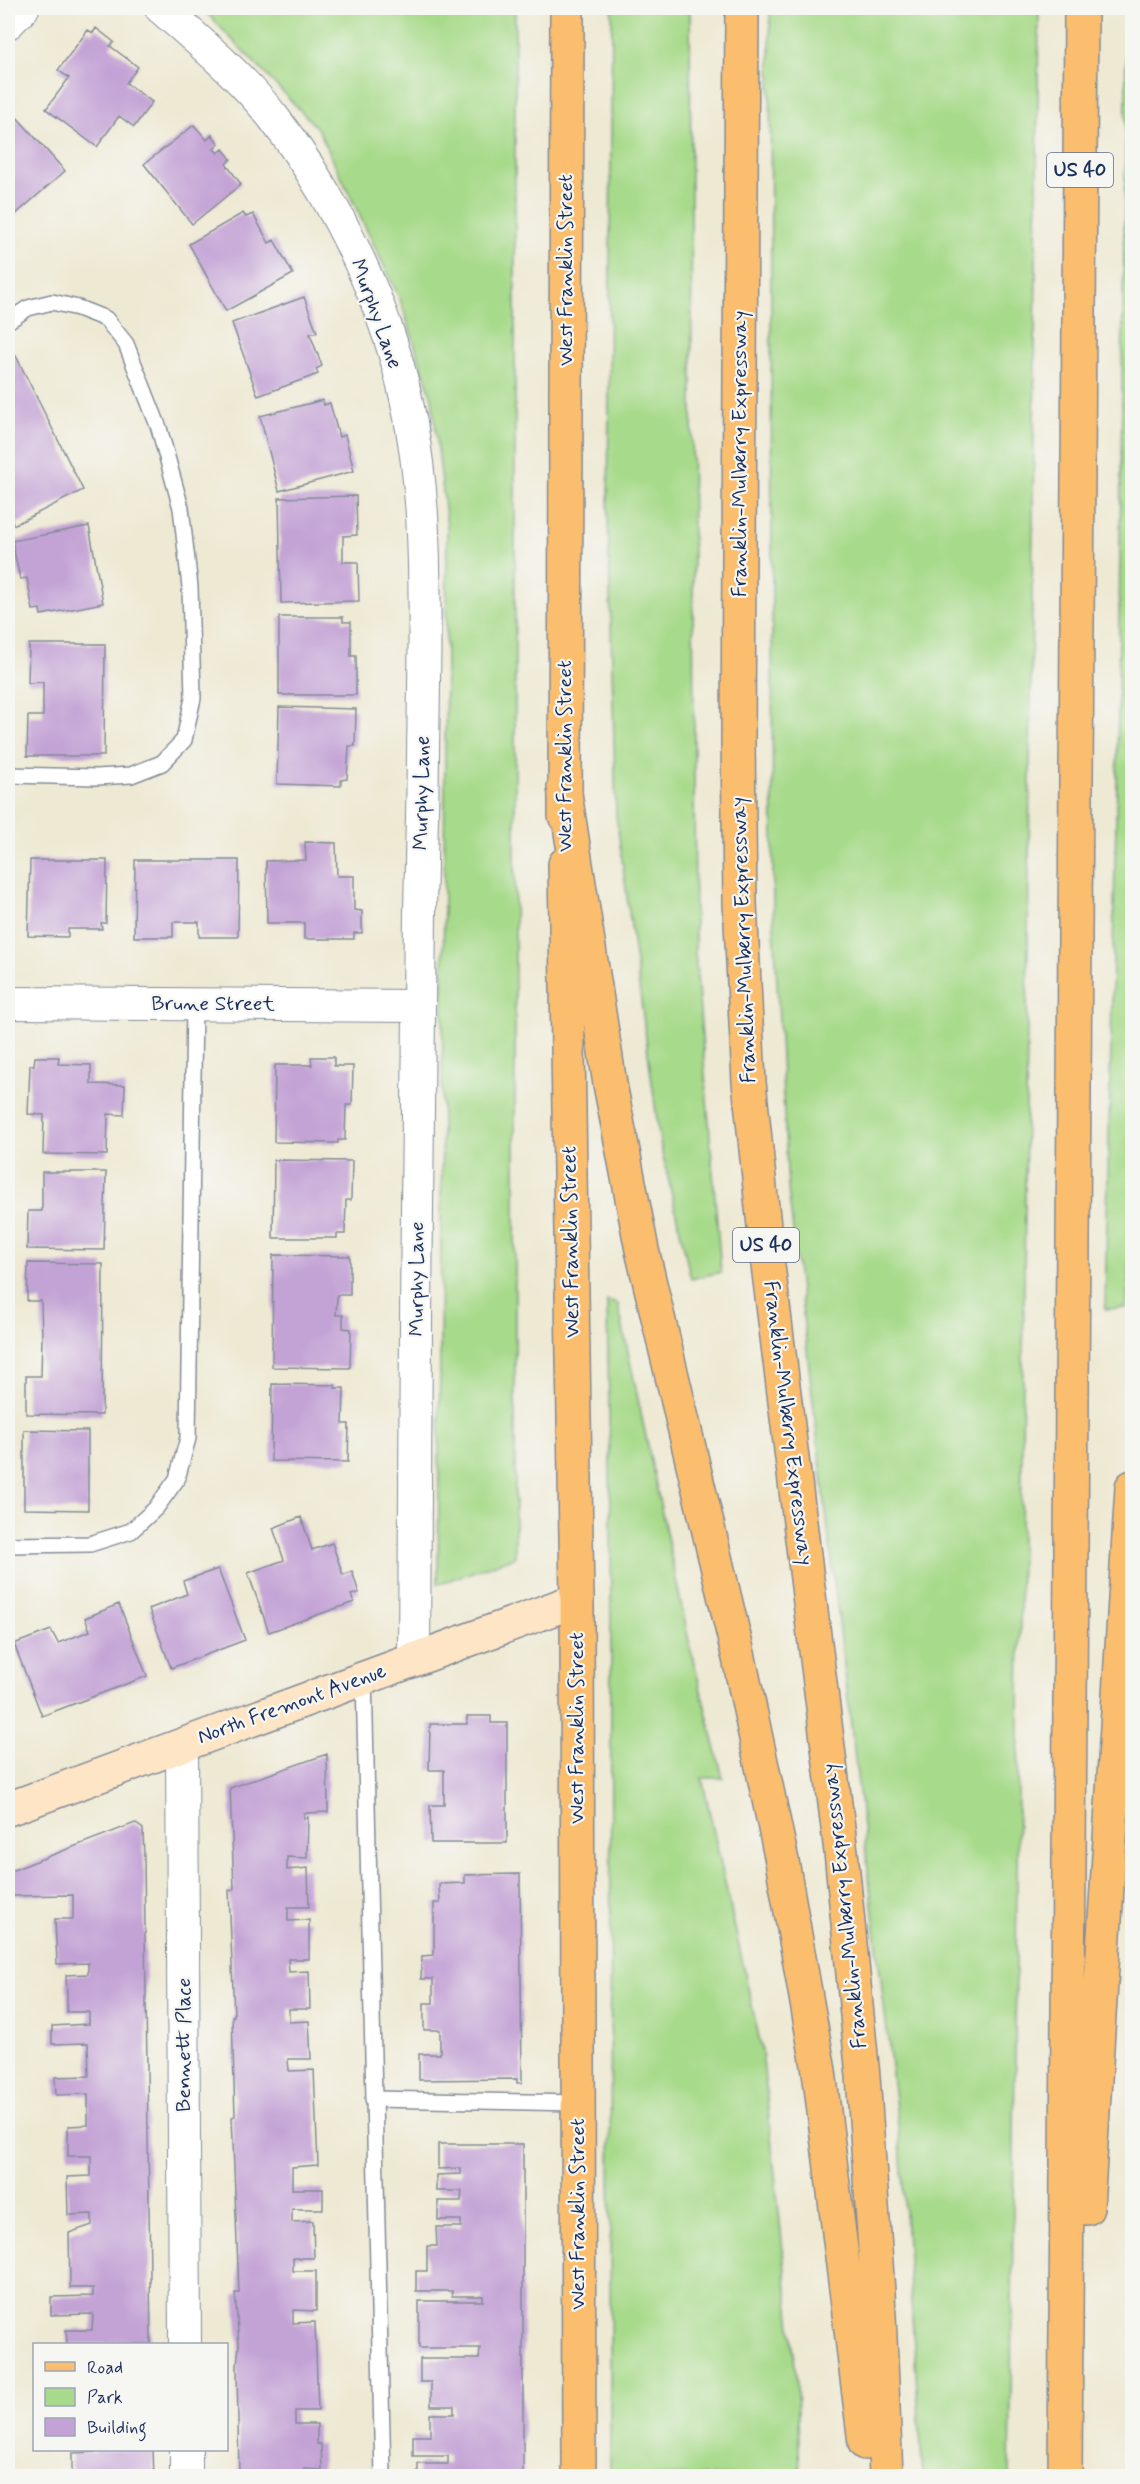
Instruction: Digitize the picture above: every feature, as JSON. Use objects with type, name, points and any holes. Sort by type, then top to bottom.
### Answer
[{"type":"main road","name":"West Franklin Street","points":[[567,8],[564,787],[577,1600],[579,2476]]},
{"type":"main road","name":"Franklin-Mulberry Expressway","points":[[742,8],[738,740],[740,903],[749,1070],[768,1265],[843,1876],[876,2258],[886,2476]]},
{"type":"main road","name":"US 40","points":[[1065,2476],[1081,8]]},
{"type":"main road","points":[[564,787],[610,1084],[642,1250],[739,1658],[782,1861],[819,2071],[869,2476]]},
{"type":"main road","points":[[1071,2476],[1132,1487]]},
{"type":"main road","name":"North Fremont Avenue","points":[[8,1809],[577,1600]]},
{"type":"street","points":[[8,23],[23,8]]},
{"type":"street","name":"Murphy Lane","points":[[161,8],[224,64],[273,116],[314,178],[360,262],[390,340],[408,410],[422,492],[426,568],[419,1006],[414,1659]]},
{"type":"street","name":"Brune Street","points":[[8,1003],[419,1006]]},
{"type":"street","name":"Bennett Place","points":[[182,1744],[185,2343]]},
{"type":"street","points":[[186,2451],[186,2476]]},
{"type":"lane","points":[[8,321],[28,308],[52,302],[78,308],[106,319],[126,344],[159,428],[181,508],[190,587],[193,698],[184,740],[162,763],[131,775],[97,777],[8,775]]},
{"type":"lane","points":[[8,1545],[90,1545],[131,1531],[156,1508],[177,1479],[188,1438],[194,1004]]},
{"type":"lane","points":[[364,1678],[384,2476]]},
{"type":"lane","points":[[373,2099],[578,2103]]},
{"type":"green space","points":[[202,8],[515,8],[515,1557],[438,1584],[447,526],[432,398],[400,299],[318,129]]},
{"type":"green space","points":[[612,8],[690,8],[695,951],[721,1272],[691,1279],[660,1142],[616,815],[608,517]]},
{"type":"green space","points":[[770,8],[1039,8],[1010,2476],[923,2476],[900,2142],[788,1188],[773,908]]},
{"type":"green space","points":[[1127,8],[1132,8],[1132,1231],[1126,1308],[1105,1309],[1117,777]]},
{"type":"green space","points":[[607,1301],[618,1304],[691,1651],[723,1778],[702,1778],[762,2051],[797,2385],[800,2476],[610,2476],[611,1521]]},
{"type":"building","points":[[96,28],[114,42],[110,46],[138,67],[126,83],[152,102],[134,127],[119,116],[97,147],[46,109],[69,78],[58,70],[88,30],[93,33]]},
{"type":"building","points":[[14,114],[65,171],[8,221],[8,120]]},
{"type":"building","points":[[194,125],[207,140],[212,135],[219,144],[214,149],[218,153],[223,149],[231,159],[226,164],[241,184],[192,224],[144,164]]},
{"type":"building","points":[[243,213],[246,217],[253,214],[269,243],[274,240],[293,274],[226,311],[189,244]]},
{"type":"building","points":[[304,297],[317,332],[310,334],[322,366],[316,369],[318,374],[258,396],[232,323]]},
{"type":"building","points":[[15,354],[83,490],[14,525],[8,512],[8,484],[11,483],[8,476],[8,358]]},
{"type":"building","points":[[323,400],[324,405],[330,403],[339,437],[345,435],[354,471],[279,491],[260,416]]},
{"type":"building","points":[[356,496],[357,535],[343,536],[343,562],[358,562],[359,601],[281,603],[279,498]]},
{"type":"building","points":[[89,526],[103,603],[41,615],[40,609],[33,610],[27,578],[20,579],[12,541]]},
{"type":"building","points":[[279,617],[343,617],[343,622],[351,622],[351,656],[356,656],[356,695],[279,695]]},
{"type":"building","points":[[29,644],[105,644],[104,756],[27,756],[28,716],[43,716],[43,682],[28,683]]},
{"type":"building","points":[[279,707],[356,709],[355,746],[349,746],[347,779],[341,780],[341,786],[277,784]]},
{"type":"building","points":[[305,842],[336,843],[337,876],[354,876],[354,910],[362,911],[362,933],[354,933],[354,939],[304,939],[304,923],[267,923],[266,861],[306,860]]},
{"type":"building","points":[[30,860],[107,860],[106,923],[101,923],[102,929],[68,929],[68,937],[28,936]]},
{"type":"building","points":[[135,860],[239,860],[238,937],[199,937],[199,922],[173,922],[173,937],[134,937]]},
{"type":"building","points":[[35,1057],[59,1057],[58,1064],[91,1065],[91,1084],[125,1085],[124,1115],[108,1114],[107,1155],[43,1154],[44,1115],[28,1114],[30,1065],[34,1065]]},
{"type":"building","points":[[311,1057],[334,1057],[334,1066],[353,1066],[352,1105],[346,1105],[345,1140],[338,1140],[338,1143],[274,1142],[275,1065],[312,1065]]},
{"type":"building","points":[[274,1160],[352,1161],[351,1200],[346,1200],[345,1234],[337,1234],[337,1238],[273,1238]]},
{"type":"building","points":[[42,1172],[106,1172],[104,1250],[27,1249],[28,1211],[42,1211]]},
{"type":"building","points":[[273,1255],[350,1256],[350,1295],[337,1295],[336,1315],[343,1315],[343,1328],[351,1329],[350,1368],[272,1367]]},
{"type":"building","points":[[28,1263],[103,1264],[102,1415],[26,1414],[26,1376],[41,1376],[42,1337],[41,1301],[27,1301]]},
{"type":"building","points":[[272,1384],[335,1385],[335,1388],[344,1388],[343,1424],[349,1424],[348,1462],[271,1461]]},
{"type":"building","points":[[24,1430],[88,1431],[88,1510],[24,1509]]},
{"type":"building","points":[[301,1517],[312,1550],[332,1543],[343,1575],[352,1571],[359,1593],[351,1595],[354,1602],[269,1632],[248,1573],[284,1560],[273,1528]]},
{"type":"building","points":[[218,1569],[245,1640],[171,1668],[149,1609],[187,1594],[183,1581]]},
{"type":"building","points":[[119,1604],[147,1676],[42,1716],[14,1644],[51,1630],[58,1643],[90,1631],[85,1618]]},
{"type":"building","points":[[467,1716],[491,1716],[491,1723],[507,1723],[507,1843],[431,1843],[430,1805],[444,1805],[444,1770],[429,1770],[430,1724],[467,1724]]},
{"type":"building","points":[[327,1754],[328,1812],[304,1813],[304,1818],[308,1817],[307,1858],[287,1857],[287,1870],[308,1868],[309,1907],[288,1907],[288,1921],[309,1920],[309,1959],[288,1959],[289,1972],[309,1971],[310,2009],[289,2009],[289,2022],[309,2021],[311,2059],[288,2059],[289,2071],[314,2070],[318,2165],[292,2167],[292,2189],[323,2189],[323,2209],[292,2209],[292,2222],[313,2221],[314,2258],[293,2258],[293,2271],[316,2271],[316,2311],[293,2310],[293,2323],[315,2322],[318,2411],[295,2411],[295,2424],[317,2424],[317,2444],[321,2444],[322,2470],[304,2469],[304,2476],[239,2476],[237,2366],[239,2344],[235,2293],[239,2293],[232,2117],[235,2116],[232,2016],[234,2016],[229,1890],[234,1889],[230,1788]]},
{"type":"building","points":[[135,1823],[143,1829],[151,2343],[67,2343],[66,2330],[92,2330],[93,2314],[51,2315],[51,2297],[93,2296],[93,2288],[70,2288],[69,2233],[92,2225],[92,2214],[68,2215],[67,2177],[91,2176],[91,2156],[68,2156],[68,2126],[88,2125],[88,2094],[56,2095],[55,2077],[89,2076],[88,2043],[52,2044],[52,2026],[89,2024],[89,2012],[67,2012],[66,1975],[88,1974],[88,1963],[57,1964],[55,1919],[73,1919],[73,1895],[8,1896],[8,1872]]},
{"type":"building","points":[[520,1874],[522,2083],[517,2083],[517,2079],[419,2080],[419,2054],[440,2054],[440,2030],[424,2030],[424,2003],[433,2003],[433,1979],[421,1979],[422,1956],[434,1955],[434,1903],[440,1903],[439,1884],[465,1883],[465,1875]]},
{"type":"building","points":[[438,2144],[523,2144],[523,2476],[418,2476],[418,2464],[448,2464],[448,2456],[413,2456],[413,2436],[430,2436],[430,2414],[454,2414],[454,2406],[431,2406],[431,2382],[420,2382],[420,2359],[479,2359],[480,2348],[419,2348],[419,2301],[483,2301],[483,2296],[452,2296],[452,2291],[416,2291],[416,2271],[427,2271],[427,2246],[437,2246],[436,2227],[461,2227],[461,2220],[438,2220],[438,2201],[461,2201],[462,2191],[436,2191],[436,2175],[461,2174],[461,2168],[438,2169]]},
{"type":"building","points":[[153,2451],[154,2476],[72,2476],[72,2453]]}]
